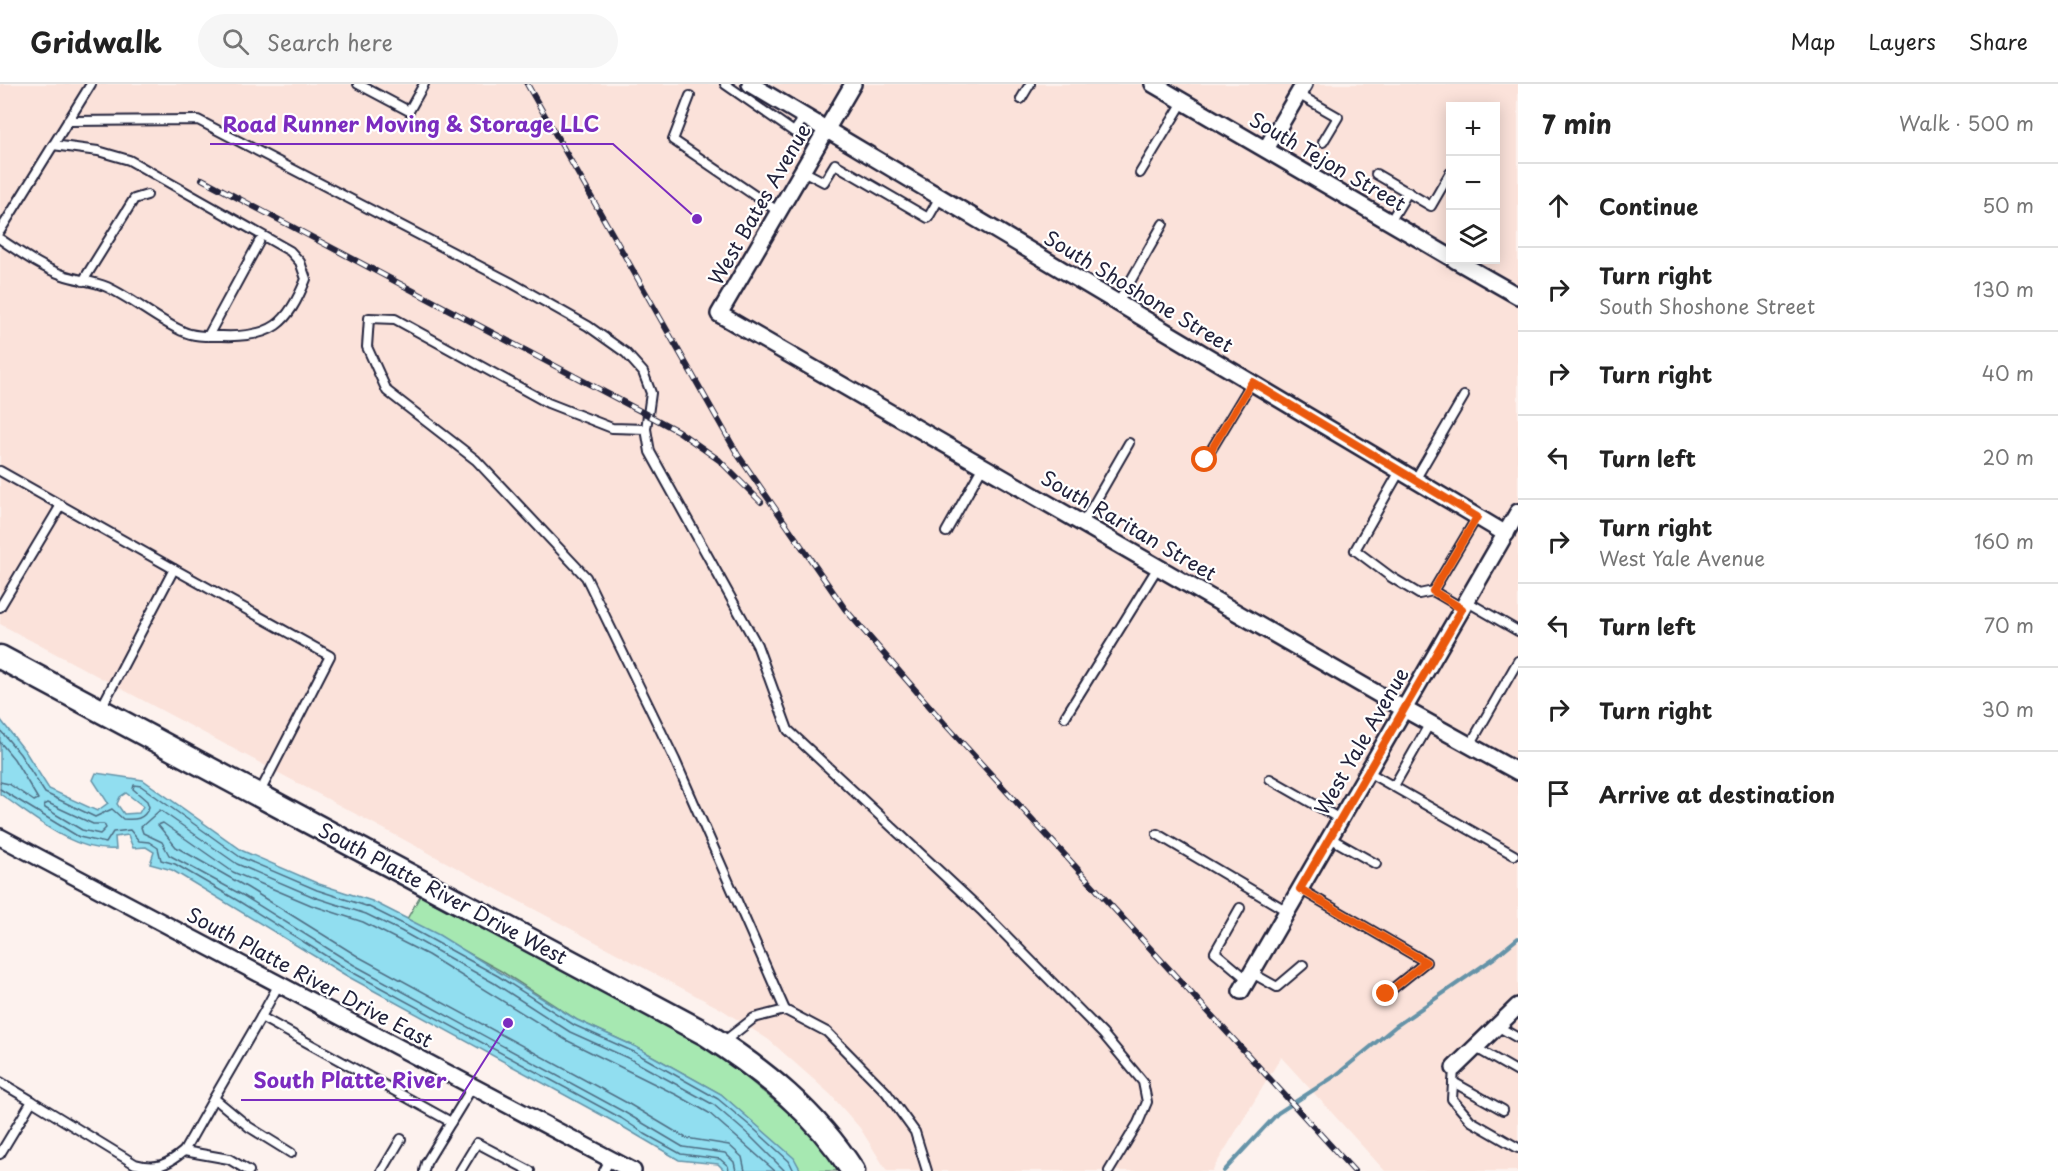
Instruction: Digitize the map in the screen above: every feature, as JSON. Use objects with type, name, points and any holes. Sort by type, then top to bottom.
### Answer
[{"type":"street","name":"South Shoshone Street","points":[[750,84],[1506,534]]},
{"type":"street","name":"West Bates Avenue","points":[[719,314],[853,84]]},
{"type":"street","name":"South Tejon Street","points":[[1153,84],[1446,255]]},
{"type":"street","points":[[1266,149],[1301,89]]},
{"type":"street","points":[[1462,264],[1518,296]]},
{"type":"street","name":"South Raritan Street","points":[[719,314],[1404,709],[1518,772]]},
{"type":"street","name":"West Yale Avenue","points":[[1247,981],[1518,512]]},
{"type":"street","name":"South Platte River Drive West","points":[[0,657],[258,796],[581,965],[721,1044],[766,1076],[809,1114],[837,1145],[853,1171]]},
{"type":"street","name":"South Platte River Drive East","points":[[0,837],[472,1086],[607,1165],[633,1171]]},
{"type":"street","points":[[1454,1075],[1476,1048],[1518,1006]]},
{"type":"lane","points":[[0,231],[91,84]]},
{"type":"lane","points":[[358,84],[409,111],[424,84]]},
{"type":"lane","points":[[725,84],[794,132],[805,117]]},
{"type":"lane","points":[[1021,99],[1030,84]]},
{"type":"lane","points":[[1301,89],[1338,117],[1323,142]]},
{"type":"lane","points":[[690,96],[673,140],[779,212]]},
{"type":"lane","points":[[1140,174],[1183,102]]},
{"type":"lane","points":[[68,121],[198,120],[510,282],[588,326],[626,353],[643,372],[651,393],[646,429],[651,452],[757,645],[788,730],[981,910],[1103,1034],[1143,1082],[1147,1102],[1138,1123],[1109,1171]]},
{"type":"lane","points":[[0,239],[47,268],[107,287],[183,332],[237,337],[265,333],[283,322],[298,298],[306,279],[300,262],[290,251],[129,160],[98,151],[53,145]]},
{"type":"lane","points":[[803,171],[824,182],[835,164],[928,218],[940,197]]},
{"type":"lane","points":[[1376,174],[1431,206],[1446,180]]},
{"type":"lane","points":[[1390,222],[1408,192]]},
{"type":"lane","points":[[83,281],[134,199],[147,195]]},
{"type":"lane","points":[[1118,303],[1162,224]]},
{"type":"lane","points":[[208,336],[258,242]]},
{"type":"lane","points":[[646,429],[612,428],[548,403],[395,319],[369,318],[367,347],[387,391],[476,460],[586,577],[675,760],[785,1010],[827,1032],[886,1092],[915,1132],[927,1171]]},
{"type":"lane","points":[[1205,460],[1252,382]]},
{"type":"lane","points":[[1415,480],[1464,396]]},
{"type":"lane","points":[[1083,524],[1129,443]]},
{"type":"lane","points":[[946,532],[983,466]]},
{"type":"lane","points":[[0,471],[330,656],[258,796]]},
{"type":"lane","points":[[1400,471],[1354,550],[1390,577],[1419,594],[1433,591],[1518,631]]},
{"type":"lane","points":[[0,607],[61,506]]},
{"type":"lane","points":[[1433,591],[1477,517]]},
{"type":"lane","points":[[1065,717],[1158,567]]},
{"type":"lane","points":[[100,711],[174,568]]},
{"type":"lane","points":[[1470,745],[1518,661]]},
{"type":"lane","points":[[1394,786],[1430,723]]},
{"type":"lane","points":[[1368,772],[1514,855]]},
{"type":"lane","points":[[1270,779],[1341,819]]},
{"type":"lane","points":[[1157,834],[1288,911]]},
{"type":"lane","points":[[1330,838],[1376,864]]},
{"type":"lane","points":[[1300,889],[1426,962],[1386,994]]},
{"type":"lane","points":[[1240,908],[1215,952],[1247,981],[1277,987],[1303,965]]},
{"type":"lane","points":[[0,1082],[135,1164],[151,1168],[166,1165],[184,1151],[279,984]]},
{"type":"lane","points":[[721,1044],[754,1018],[785,1010]]},
{"type":"lane","points":[[261,1017],[451,1122]]},
{"type":"lane","points":[[1497,1026],[1518,1038]]},
{"type":"lane","points":[[1476,1048],[1518,1072]]},
{"type":"lane","points":[[1454,1075],[1503,1110]]},
{"type":"lane","points":[[1454,1075],[1452,1099],[1471,1121],[1518,1148]]},
{"type":"lane","points":[[424,1171],[472,1086]]},
{"type":"lane","points":[[214,1098],[249,1127],[291,1153]]},
{"type":"lane","points":[[0,1154],[32,1101]]},
{"type":"lane","points":[[382,1171],[401,1139]]},
{"type":"lane","points":[[460,1171],[477,1143],[530,1171]]},
{"type":"lane","points":[[184,1151],[229,1159],[249,1171]]},
{"type":"shaded area","points":[[0,84],[1518,84],[1518,1171],[1385,1171],[1281,1057],[1212,1171],[887,1171],[860,1128],[830,1094],[769,1040],[721,1009],[0,624]]},
{"type":"green space","points":[[420,896],[715,1051],[791,1115],[834,1159],[842,1171],[801,1171],[793,1158],[721,1094],[636,1047],[577,1020],[501,971],[407,919]]},
{"type":"water","points":[[0,719],[25,751],[49,789],[97,811],[108,803],[93,780],[96,773],[143,780],[243,851],[319,884],[372,901],[439,935],[577,1020],[636,1047],[721,1094],[794,1158],[801,1171],[725,1171],[718,1164],[679,1160],[618,1124],[347,976],[172,870],[150,864],[154,852],[146,847],[133,848],[128,835],[115,837],[116,849],[100,849],[84,845],[54,831],[0,794]],"holes":[[[126,793],[143,806],[139,813],[124,814],[117,804],[120,797]]]},
{"type":"waterway","points":[[1224,1171],[1278,1113],[1335,1076],[1396,1026],[1494,958],[1518,938]]},
{"type":"railway","points":[[527,84],[738,455],[845,609],[944,723],[1354,1171]]},
{"type":"railway","points":[[202,179],[678,431],[719,460],[761,502]]},
{"type":"place","name":"Road Runner Moving & Storage LLC","points":[[697,219]]},
{"type":"place","name":"South Platte River","points":[[508,1023]]},
{"type":"route","points":[[1205,460],[1252,382],[1477,517],[1433,591],[1462,609],[1300,889],[1426,962],[1386,994]]}]
